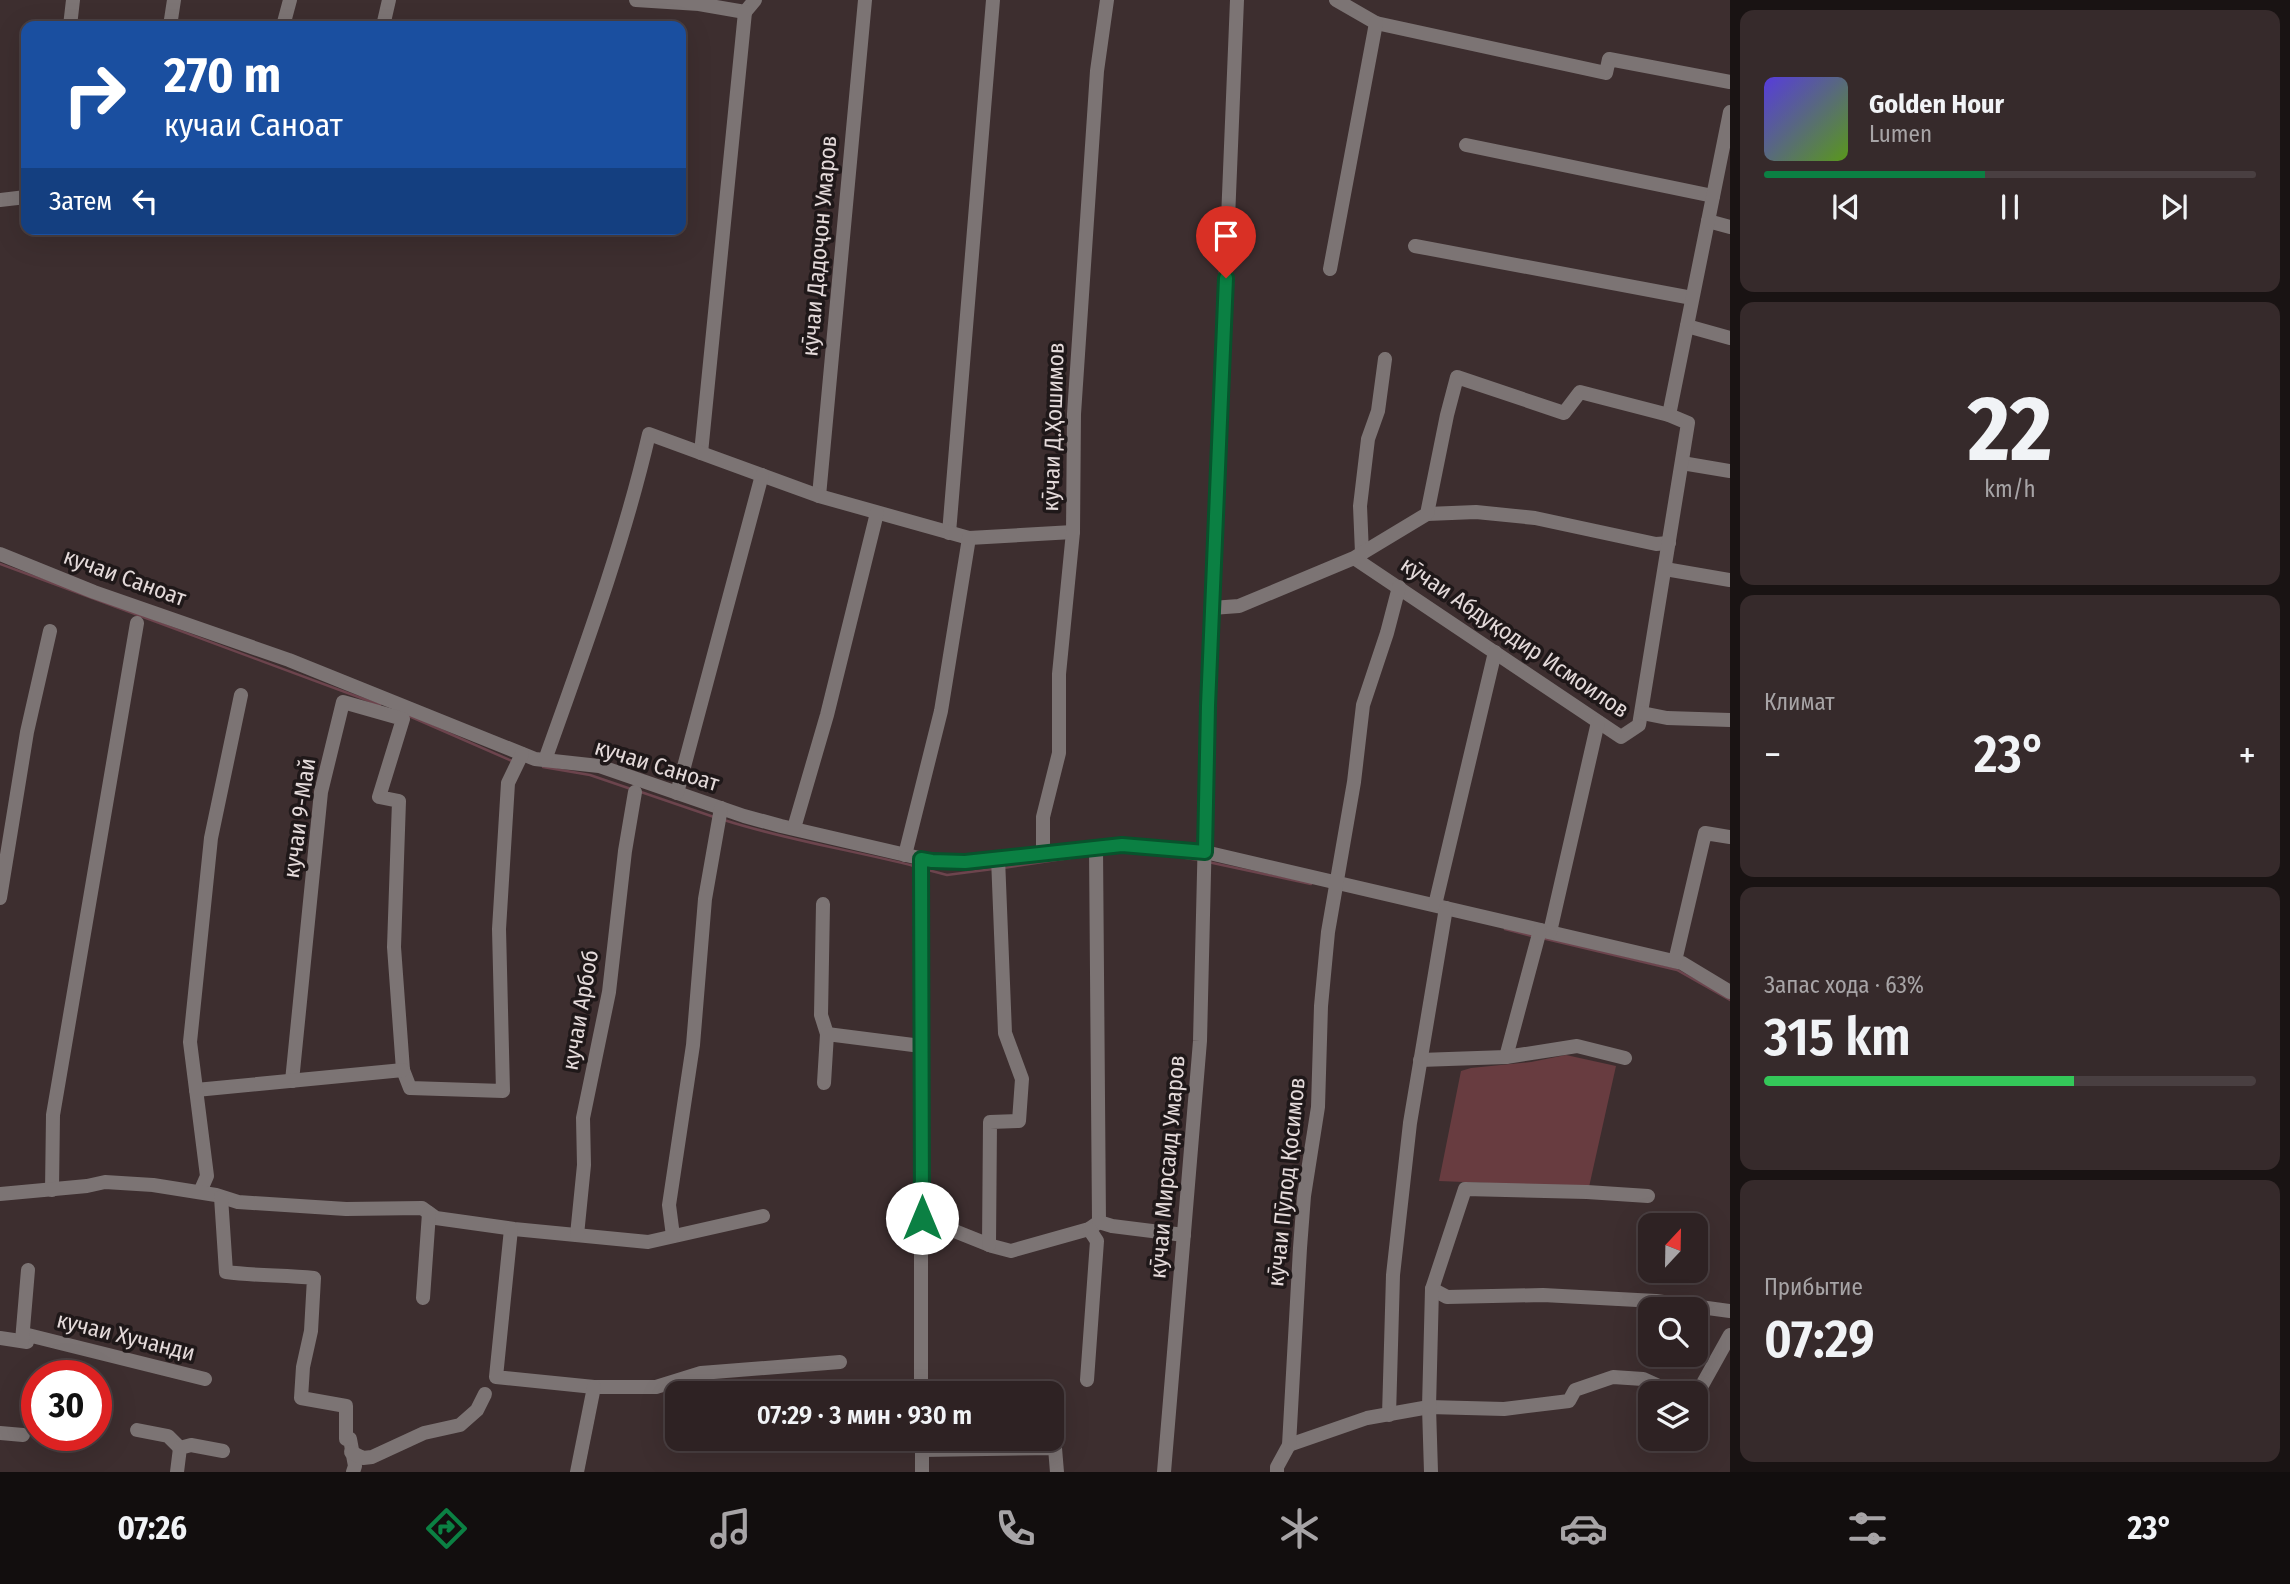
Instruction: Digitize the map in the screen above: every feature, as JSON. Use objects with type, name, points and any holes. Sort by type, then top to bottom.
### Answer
[{"type":"street","points":[[71,21],[73,0]]},
{"type":"street","points":[[171,21],[174,0]]},
{"type":"street","points":[[284,21],[290,0]]},
{"type":"street","points":[[384,21],[389,0]]},
{"type":"street","points":[[636,0],[699,2],[744,12]]},
{"type":"street","points":[[701,453],[744,12],[755,0]]},
{"type":"street","name":"кӯчаи Дадоҷон Умаров","points":[[819,496],[865,0]]},
{"type":"street","points":[[949,533],[993,0]]},
{"type":"street","name":"кӯчаи Д.Ҳошимов","points":[[1043,853],[1043,817],[1059,752],[1059,674],[1073,532],[1074,414],[1097,71],[1107,0]]},
{"type":"street","name":"кӯчаи Мирсаид Умаров","points":[[1164,1472],[1200,1041],[1212,608],[1237,0]]},
{"type":"street","points":[[1336,0],[1376,23],[1606,73],[1609,59],[1730,82]]},
{"type":"street","points":[[1330,269],[1376,23]]},
{"type":"street","points":[[1427,514],[1457,377],[1564,413],[1580,392],[1669,415],[1730,112]]},
{"type":"street","points":[[1466,145],[1713,196]]},
{"type":"street","points":[[0,200],[21,198]]},
{"type":"street","points":[[1708,221],[1730,228]]},
{"type":"street","points":[[1415,246],[1692,298]]},
{"type":"street","points":[[1687,327],[1730,338]]},
{"type":"street","points":[[1358,556],[1360,506],[1368,439],[1378,411],[1385,359]]},
{"type":"street","name":"кӯчаи Абдуқодир Исмоилов","points":[[1358,556],[1399,587],[1621,737],[1639,725],[1642,713],[1688,423],[1669,415]]},
{"type":"street","points":[[545,760],[598,612],[639,478],[649,434],[819,496],[970,538],[1073,532]]},
{"type":"street","points":[[1682,463],[1730,471]]},
{"type":"street","points":[[677,793],[762,475]]},
{"type":"street","name":"кӯчаи Абдуқодир Исмоилов","points":[[1212,608],[1238,606],[1358,556],[1427,514],[1476,512],[1535,518],[1656,544],[1669,543]]},
{"type":"street","points":[[794,828],[827,715],[877,513]]},
{"type":"street","points":[[905,855],[940,711],[970,538]]},
{"type":"street","name":"кучаи Саноат","points":[[0,554],[94,592],[289,660],[519,759],[599,766],[677,793],[720,815],[794,828],[905,855],[921,865],[932,861],[998,865],[1043,853],[1096,852],[1122,845],[1205,858],[1675,961],[1730,992]]},
{"type":"street","points":[[1665,569],[1730,580]]},
{"type":"street","name":"кӯчаи Пӯлод Қосимов","points":[[1277,1472],[1289,1445],[1302,1222],[1318,1107],[1321,1006],[1335,887],[1354,782],[1363,705],[1399,587]]},
{"type":"street","points":[[52,1190],[53,1115],[137,623]]},
{"type":"street","points":[[0,898],[27,732],[50,631]]},
{"type":"street","points":[[1389,1415],[1393,1276],[1410,1123],[1442,911],[1495,652]]},
{"type":"street","points":[[200,1192],[207,1176],[190,1042],[211,838],[241,695]]},
{"type":"street","name":"кучаи 9-Май","points":[[292,1081],[321,792],[343,702],[403,719],[379,797],[399,800],[394,947],[403,1070]]},
{"type":"street","name":"кӯчаи Абдуқодир Исмоилов","points":[[1642,713],[1667,718],[1730,720]]},
{"type":"street","points":[[1506,1057],[1545,931],[1598,722]]},
{"type":"street","points":[[196,1090],[403,1070],[410,1088],[503,1091],[499,929],[508,783],[519,759]]},
{"type":"street","name":"кучаи Арбоб","points":[[577,1235],[584,1165],[583,1118],[609,992],[625,851],[635,792]]},
{"type":"street","points":[[673,1236],[669,1205],[693,1045],[705,899],[720,815]]},
{"type":"street","points":[[1675,961],[1705,833],[1730,837]]},
{"type":"street","points":[[1087,1380],[1097,1241],[1094,1226],[1096,852]]},
{"type":"street","points":[[921,865],[922,1381]]},
{"type":"street","points":[[989,1245],[990,1122],[1019,1121],[1022,1079],[1005,1033],[998,865]]},
{"type":"street","points":[[824,904],[821,1015],[827,1034],[824,1083]]},
{"type":"street","points":[[827,1034],[921,1046]]},
{"type":"street","points":[[1420,1060],[1506,1057],[1577,1046],[1625,1058]]},
{"type":"street","points":[[0,1194],[106,1182],[153,1185],[200,1192],[239,1202],[346,1209],[422,1209],[436,1218],[511,1229],[648,1242],[763,1216]]},
{"type":"street","points":[[1431,1472],[1429,1407],[1432,1289],[1465,1189],[1648,1196]]},
{"type":"street","points":[[221,1197],[226,1272],[263,1277],[271,1274],[314,1278],[311,1331],[300,1398],[346,1406],[346,1439],[350,1438],[355,1466],[353,1472]]},
{"type":"street","points":[[423,1298],[429,1213]]},
{"type":"street","points":[[922,1218],[1011,1251],[1094,1226],[1184,1235]]},
{"type":"street","points":[[511,1229],[496,1377],[594,1387],[656,1387],[701,1373],[840,1362]]},
{"type":"street","points":[[22,1341],[28,1270]]},
{"type":"street","points":[[1432,1289],[1447,1297],[1543,1295],[1644,1300],[1730,1311]]},
{"type":"street","name":"кучаи Хучанди","points":[[0,1338],[27,1342],[29,1335],[205,1379]]},
{"type":"street","points":[[1704,1381],[1730,1335]]},
{"type":"street","points":[[1289,1445],[1367,1418],[1429,1407],[1504,1409],[1569,1401],[1575,1390],[1612,1377],[1647,1381]]},
{"type":"street","points":[[577,1472],[594,1387]]},
{"type":"street","points":[[351,1452],[363,1458],[372,1457],[424,1433],[460,1424],[477,1410],[485,1394]]},
{"type":"street","points":[[137,1430],[168,1436],[180,1448]]},
{"type":"street","points":[[0,1433],[21,1435]]},
{"type":"street","points":[[180,1448],[191,1445],[223,1451]]},
{"type":"street","points":[[177,1472],[180,1448]]},
{"type":"street","points":[[922,1451],[922,1472]]},
{"type":"street","points":[[1055,1451],[1056,1472]]},
{"type":"shaded area","points":[[1566,1055],[1616,1066],[1589,1187],[1439,1181],[1461,1071]]},
{"type":"waterway","points":[[0,564],[380,705]]},
{"type":"waterway","points":[[409,716],[512,761]]},
{"type":"waterway","points":[[543,767],[590,775],[631,789]]},
{"type":"waterway","points":[[641,792],[714,817]]},
{"type":"waterway","points":[[724,820],[914,866]]},
{"type":"waterway","points":[[1003,868],[1090,855]]},
{"type":"waterway","points":[[1180,857],[1198,860]]},
{"type":"waterway","points":[[1208,862],[1311,884]]},
{"type":"waterway","points":[[928,870],[947,875],[993,869]]},
{"type":"waterway","points":[[1505,929],[1532,936]]},
{"type":"waterway","points":[[1542,938],[1677,970],[1730,1000]]},
{"type":"route","points":[[922,1218],[921,859],[965,862],[1122,845],[1205,852],[1208,706],[1226,278]]}]
